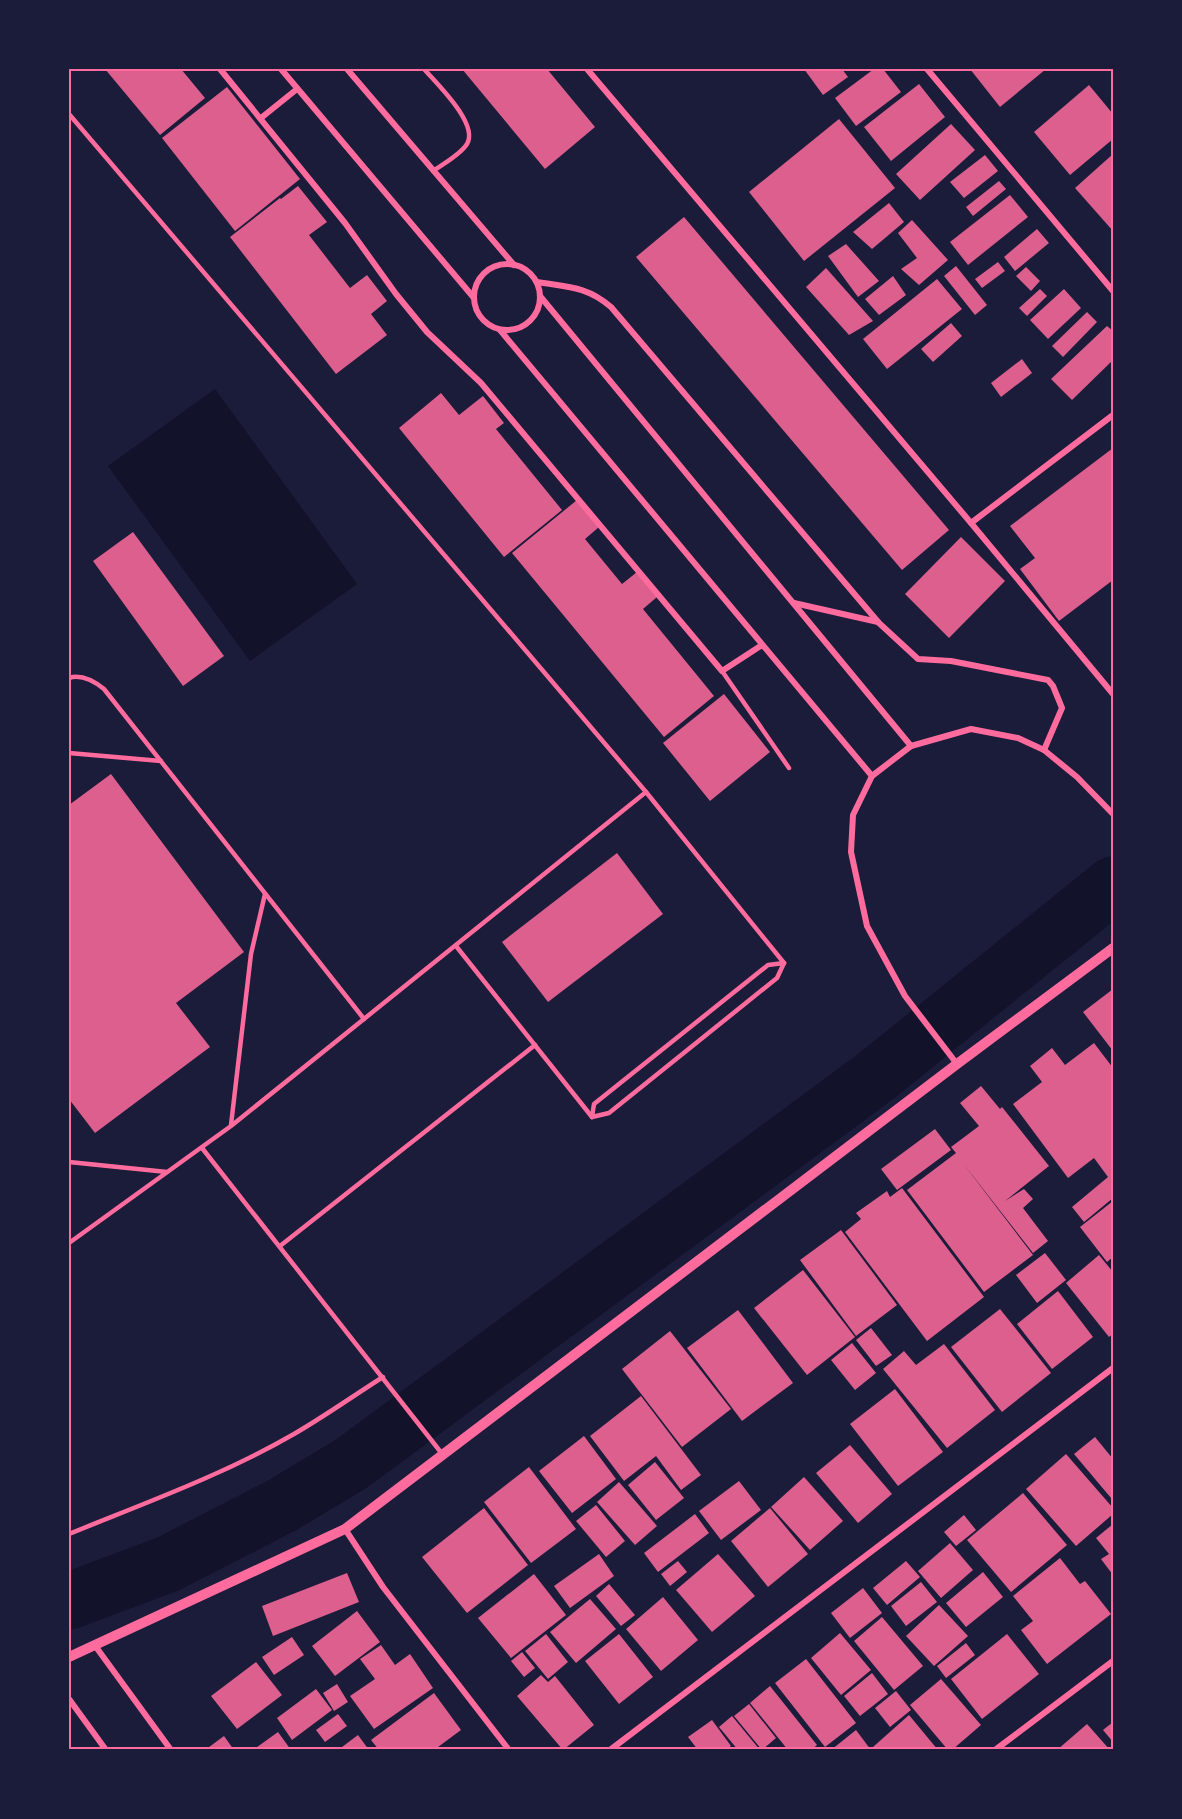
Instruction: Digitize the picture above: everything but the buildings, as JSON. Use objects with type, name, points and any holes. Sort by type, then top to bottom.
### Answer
[{"type":"street","points":[[220,69],[345,223],[396,294],[427,332],[481,384],[722,671],[762,645]]},
{"type":"street","points":[[281,69],[474,298]]},
{"type":"street","points":[[347,69],[514,265]]},
{"type":"street","points":[[587,69],[971,522],[1113,694]]},
{"type":"street","points":[[927,69],[1113,291]]},
{"type":"street","points":[[261,118],[297,88]]},
{"type":"street","points":[[500,330],[515,329],[528,322],[537,310],[540,296],[537,282],[527,270],[514,265],[499,265],[486,271],[477,283],[474,298],[477,312],[487,323],[500,330],[872,776]]},
{"type":"street","points":[[537,282],[574,288],[597,295],[611,307],[879,623],[918,659],[951,661],[1047,680],[1053,687],[1062,708],[1044,750]]},
{"type":"street","points":[[540,296],[911,746]]},
{"type":"street","points":[[971,522],[1113,415]]},
{"type":"street","points":[[793,603],[879,623]]},
{"type":"street","points":[[957,1064],[905,996],[867,926],[851,852],[854,815],[872,776],[911,746],[971,729],[1018,738],[1044,750],[1077,777],[1113,814]]},
{"type":"street","points":[[69,1658],[345,1529],[1113,948]]},
{"type":"street","points":[[610,1750],[1113,1368]]},
{"type":"street","points":[[345,1529],[383,1587],[509,1750]]},
{"type":"street","points":[[96,1647],[171,1750]]},
{"type":"street","points":[[995,1750],[1113,1660]]},
{"type":"street","points":[[69,1699],[106,1750]]},
{"type":"lane","points":[[424,69],[464,117],[470,130],[469,141],[465,147],[434,171]]},
{"type":"lane","points":[[69,114],[646,792],[783,963]]},
{"type":"lane","points":[[722,671],[789,768]]},
{"type":"lane","points":[[69,678],[75,676],[83,678],[104,689],[363,1019]]},
{"type":"lane","points":[[69,753],[161,761]]},
{"type":"lane","points":[[69,1243],[231,1126],[646,792]]},
{"type":"lane","points":[[231,1126],[251,954],[265,894]]},
{"type":"lane","points":[[456,946],[592,1117]]},
{"type":"lane","points":[[592,1117],[609,1113],[777,978],[783,963]]},
{"type":"lane","points":[[592,1117],[594,1104],[768,965],[783,963]]},
{"type":"lane","points":[[280,1246],[534,1045]]},
{"type":"lane","points":[[202,1148],[443,1455]]},
{"type":"lane","points":[[69,1162],[167,1172]]},
{"type":"lane","points":[[69,1534],[219,1472],[262,1451],[295,1433],[383,1377]]},
{"type":"shaded area","points":[[215,389],[357,584],[250,661],[108,466]]},
{"type":"waterway","points":[[69,1601],[168,1564],[281,1506],[351,1464],[875,1077],[1113,885]]}]
